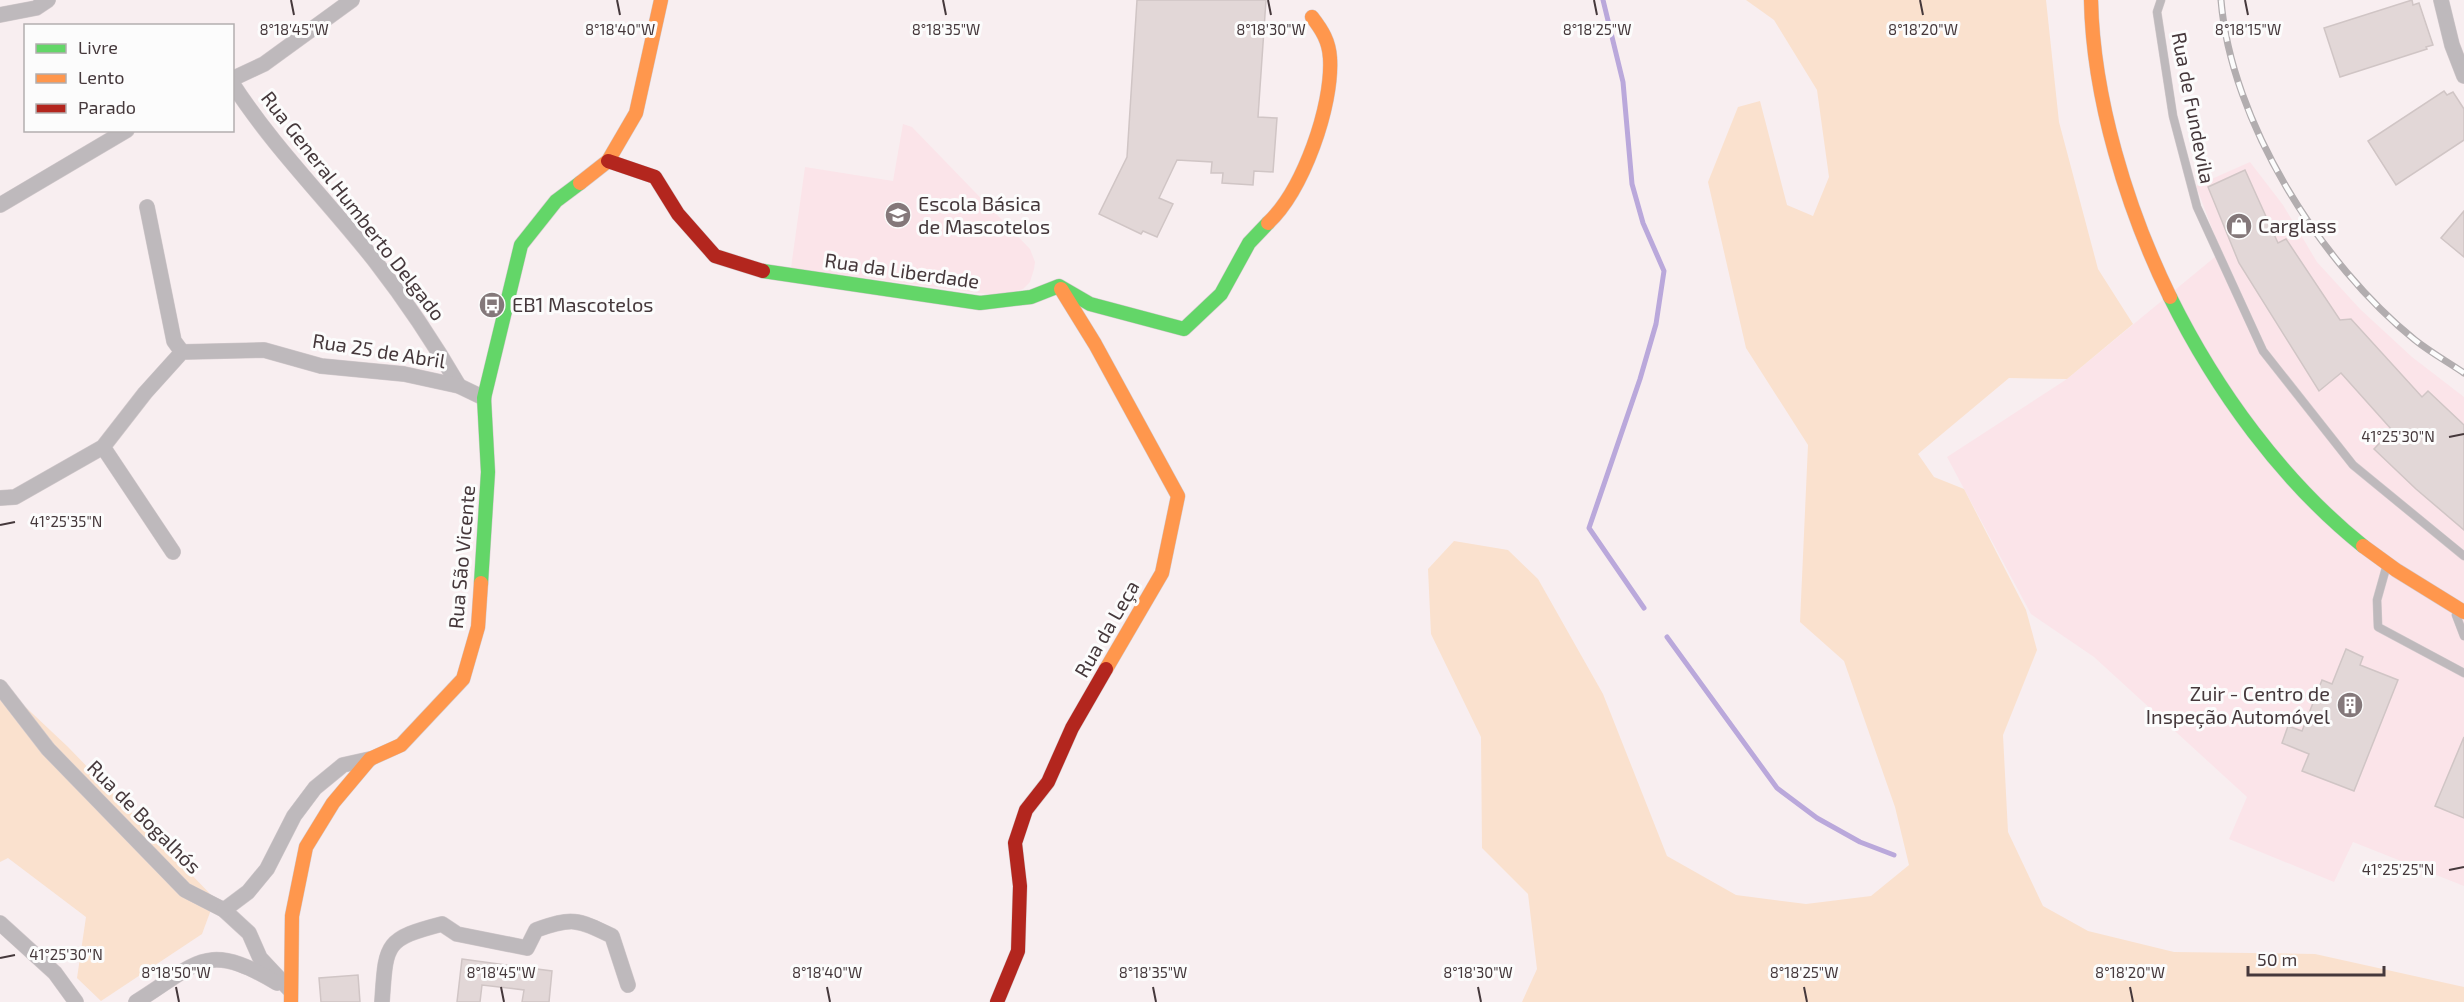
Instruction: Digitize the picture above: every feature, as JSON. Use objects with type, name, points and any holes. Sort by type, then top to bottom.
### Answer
[{"type":"street","points":[[0,15],[36,8],[48,0]]},
{"type":"street","points":[[234,80],[264,64],[351,0]]},
{"type":"street","points":[[608,161],[636,113],[661,0]]},
{"type":"street","points":[[2091,0],[2102,97],[2114,151],[2131,209],[2161,284],[2192,339],[2235,406],[2279,461],[2329,515],[2359,543],[2458,608]]},
{"type":"street","points":[[2441,0],[2452,45],[2464,76]]},
{"type":"street","points":[[1059,286],[1090,304],[1143,315],[1184,329],[1203,316],[1231,280],[1249,243],[1282,208],[1307,157],[1327,101],[1332,64],[1322,26],[1312,17]]},
{"type":"street","name":"Rua General Humberto Delgado","points":[[234,84],[256,120],[375,261],[434,343],[459,386]]},
{"type":"street","points":[[0,205],[124,132]]},
{"type":"street","name":"Rua da Liberdade","points":[[608,161],[655,177],[678,214],[715,256],[758,270],[980,303],[1031,297],[1059,286]]},
{"type":"street","name":"Rua São Vicente","points":[[290,996],[292,916],[306,847],[333,803],[370,759],[401,745],[463,679],[478,627],[488,472],[484,399],[522,245],[555,201],[608,161]]},
{"type":"street","points":[[0,498],[15,497],[103,447],[145,393],[182,352],[174,341],[147,207]]},
{"type":"street","name":"Rua da Leça","points":[[997,1002],[1018,951],[1020,886],[1015,843],[1026,810],[1048,782],[1072,728],[1162,573],[1178,496],[1095,344],[1059,286]]},
{"type":"street","name":"Rua 25 de Abril","points":[[182,352],[264,350],[321,366],[404,374],[459,386],[484,399]]},
{"type":"street","points":[[103,447],[173,552]]},
{"type":"street","name":"Rua de Bogalhós","points":[[0,687],[48,749],[185,890],[224,910],[249,933],[260,958],[290,996]]},
{"type":"street","points":[[224,910],[248,892],[267,869],[294,816],[315,788],[343,765],[370,759]]},
{"type":"street","points":[[382,1002],[385,955],[396,939],[442,924],[458,934],[527,948],[536,930],[564,920],[585,923],[612,936],[628,985]]},
{"type":"street","points":[[0,923],[55,973],[76,1002]]},
{"type":"street","points":[[136,1002],[183,971],[205,960],[224,959],[248,966],[290,996]]},
{"type":"lane","name":"Rua de Fundevila","points":[[2161,0],[2157,12],[2173,116],[2197,207],[2263,351],[2353,465],[2464,556]]},
{"type":"lane","points":[[2387,563],[2377,600],[2378,627],[2464,673]]},
{"type":"lane","points":[[2458,608],[2464,636]]},
{"type":"shaded area","points":[[1746,0],[2046,0],[2059,122],[2098,269],[2133,324],[2067,379],[2009,378],[1918,454],[1934,477],[1964,489],[2026,610],[2037,650],[2003,735],[2008,832],[2043,906],[2088,931],[2174,952],[2315,954],[2464,987],[2464,1002],[1522,1002],[1537,969],[1528,894],[1482,848],[1481,737],[1431,634],[1428,569],[1454,541],[1508,550],[1538,579],[1603,694],[1667,856],[1736,895],[1806,904],[1871,896],[1909,865],[1895,807],[1844,661],[1800,622],[1808,445],[1746,348],[1708,182],[1738,107],[1760,101],[1787,205],[1813,216],[1829,177],[1817,90],[1774,20]]},
{"type":"shaded area","name":"Escola Básica de Mascotelos","points":[[903,124],[912,127],[1030,249],[1035,262],[1034,269],[1030,282],[1023,289],[1002,296],[791,268],[805,167],[893,181]]},
{"type":"shaded area","points":[[2250,162],[2283,205],[2317,262],[2360,309],[2412,357],[2464,397],[2464,886],[2353,842],[2334,882],[2229,839],[2247,797],[2094,657],[2031,614],[1947,457],[2067,379],[2221,252],[2196,186]]},
{"type":"shaded area","points":[[0,683],[68,747],[215,899],[202,934],[101,1001],[77,978],[86,917],[8,858],[0,862]]},
{"type":"building","points":[[1137,0],[1266,0],[1258,117],[1277,118],[1273,172],[1254,171],[1253,185],[1222,183],[1223,173],[1211,173],[1212,162],[1177,160],[1159,198],[1173,204],[1157,237],[1143,231],[1141,234],[1099,214],[1127,157]]},
{"type":"building","points":[[2412,0],[2413,5],[2419,3],[2433,45],[2426,47],[2427,49],[2340,77],[2324,28]]},
{"type":"building","points":[[2444,91],[2447,95],[2453,92],[2464,109],[2464,140],[2396,185],[2368,141]]},
{"type":"building","points":[[2245,170],[2278,243],[2286,239],[2340,320],[2351,319],[2422,397],[2428,391],[2464,425],[2464,530],[2374,449],[2392,430],[2341,373],[2319,391],[2239,263],[2208,187]]},
{"type":"building","points":[[2464,211],[2464,257],[2441,238]]},
{"type":"building","name":"Zuir - Centro de Inspeção Automóvel","points":[[2346,649],[2363,657],[2360,665],[2398,680],[2354,791],[2302,771],[2309,754],[2282,743],[2288,726],[2302,731],[2322,680],[2332,684]]},
{"type":"building","points":[[2464,737],[2464,818],[2435,806]]},
{"type":"building","points":[[462,959],[552,971],[549,1002],[522,1002],[524,990],[482,985],[480,1002],[457,1002]]},
{"type":"building","points":[[358,975],[360,1002],[321,1002],[319,978]]},
{"type":"waterway","points":[[1603,0],[1623,82],[1632,184],[1643,223],[1664,271],[1656,324],[1640,379],[1589,528],[1644,608]]},
{"type":"waterway","points":[[1667,637],[1777,788],[1817,818],[1860,842],[1894,855]]},
{"type":"railway","points":[[2221,0],[2228,47],[2242,94],[2262,141],[2286,187],[2346,272],[2380,309],[2415,340],[2464,373]]},
{"type":"traffic: fast","points":[[481,583],[488,472],[484,398],[521,245],[556,201],[580,183]]},
{"type":"traffic: fast","points":[[763,271],[980,303],[1031,297],[1059,286],[1090,304],[1184,329],[1221,294],[1249,243],[1268,223]]},
{"type":"traffic: fast","points":[[2170,297],[2208,366],[2253,432],[2305,493],[2363,546]]},
{"type":"traffic: slow","points":[[580,183],[608,161],[636,113],[661,0]]},
{"type":"traffic: slow","points":[[2091,0],[2098,75],[2115,152],[2140,227],[2170,297]]},
{"type":"traffic: slow","points":[[1268,223],[1293,190],[1304,169],[1321,123],[1330,78],[1330,58],[1324,36],[1312,17]]},
{"type":"traffic: slow","points":[[1061,289],[1095,344],[1178,496],[1162,573],[1106,669]]},
{"type":"traffic: slow","points":[[2363,546],[2396,570],[2464,612]]},
{"type":"traffic: slow","points":[[291,1002],[292,916],[306,847],[333,803],[370,759],[401,745],[463,679],[478,627],[481,583]]},
{"type":"traffic: jam","points":[[608,161],[655,177],[678,214],[715,256],[763,271]]},
{"type":"traffic: jam","points":[[997,1002],[1018,951],[1020,886],[1015,843],[1026,810],[1048,782],[1072,728],[1106,669]]},
{"type":"place","name":"Escola Básica de Mascotelos","points":[[898,215]]},
{"type":"place","name":"Carglass","points":[[2239,226]]},
{"type":"place","name":"EB1 Mascotelos","points":[[492,305]]},
{"type":"place","name":"Zuir - Centro de Inspeção Automóvel","points":[[2350,705]]}]
